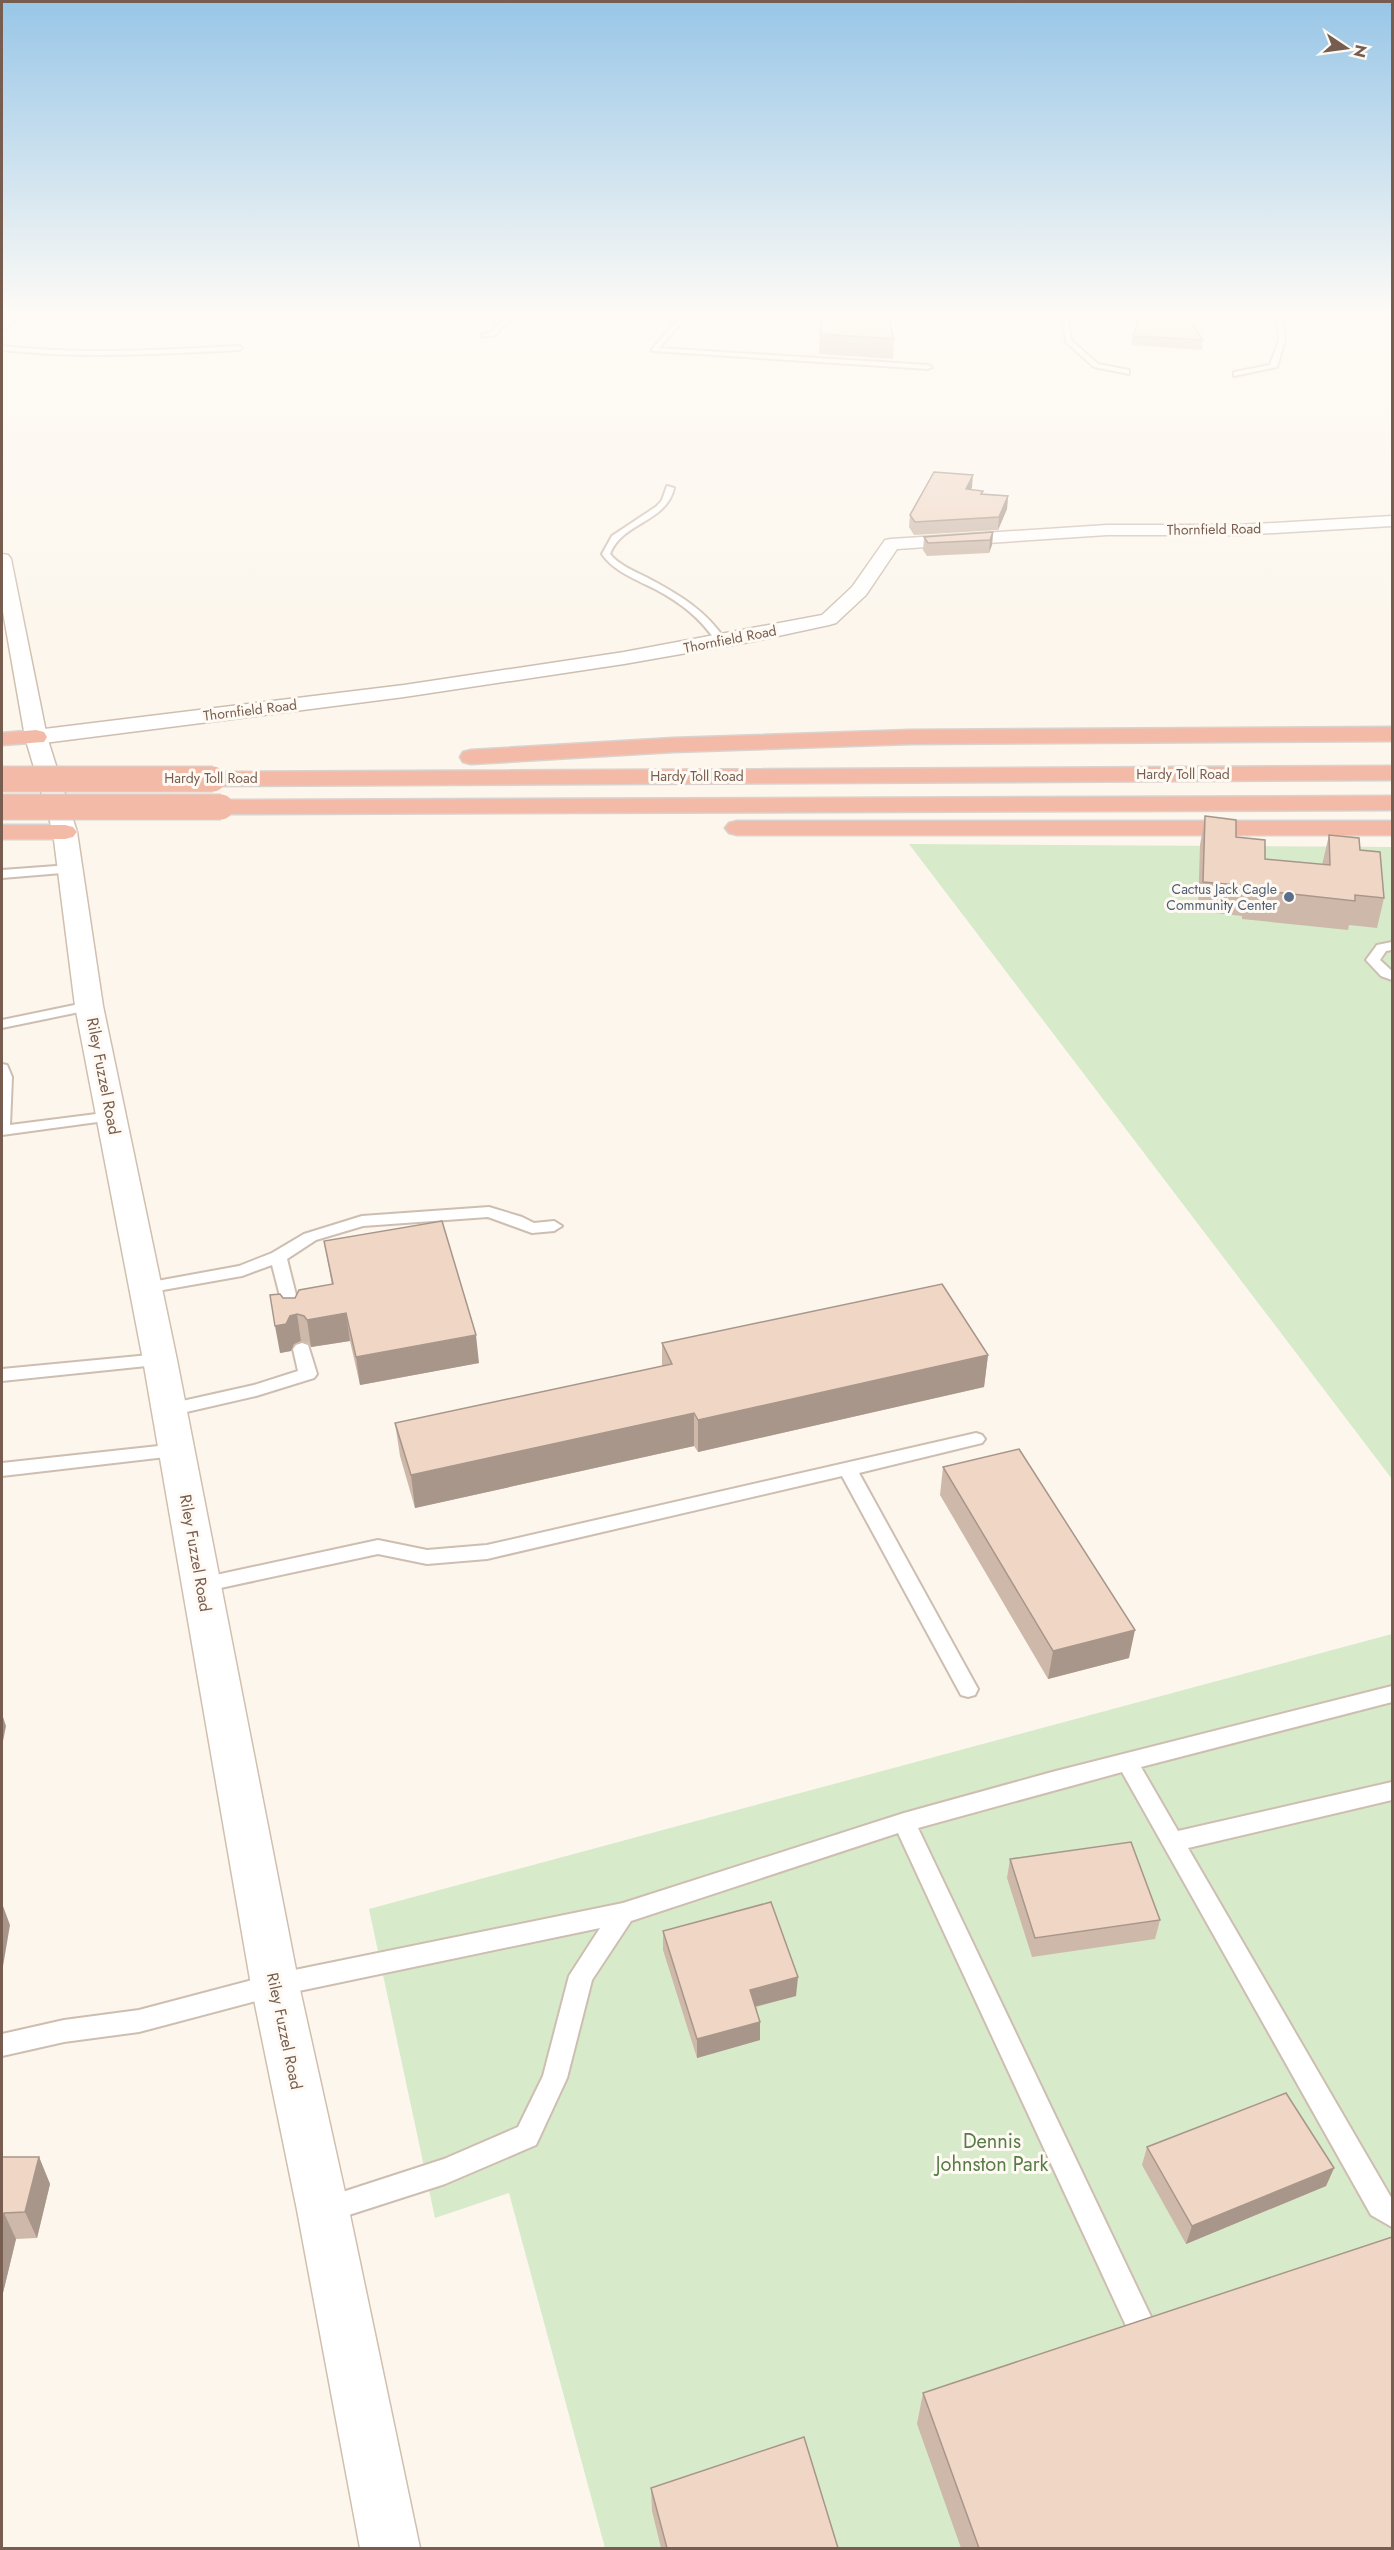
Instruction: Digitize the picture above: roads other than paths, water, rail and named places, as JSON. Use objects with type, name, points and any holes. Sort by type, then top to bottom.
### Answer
[{"type":"highway","points":[[255,778],[460,757],[661,746],[910,737],[1392,734]]},
{"type":"highway","points":[[2,740],[36,737]]},
{"type":"highway","name":"Hardy Toll Road","points":[[2,779],[1392,773]]},
{"type":"highway","name":"Hardy Toll Road","points":[[2,807],[1392,803]]},
{"type":"highway","points":[[298,807],[457,821],[642,828]]},
{"type":"highway","points":[[713,828],[1303,830],[1392,828]]},
{"type":"highway","points":[[1303,830],[1392,836]]},
{"type":"highway","points":[[2,832],[68,850]]},
{"type":"main road","name":"Thornfield Road","points":[[36,737],[404,691],[721,641],[829,619],[859,591],[891,544],[1107,530],[1238,530],[1392,521]]},
{"type":"main road","name":"Riley Fuzzel Road","points":[[2,559],[36,737],[68,850],[89,1006],[160,1360],[275,1985],[323,2210],[390,2548]]},
{"type":"lane","points":[[670,488],[666,501],[659,509],[625,530],[610,545],[606,554],[621,567],[680,599],[707,619],[721,641]]},
{"type":"lane","points":[[2,874],[68,850]]},
{"type":"lane","points":[[1392,946],[1382,948],[1373,960],[1392,976]]},
{"type":"lane","points":[[2,1024],[89,1006]]},
{"type":"lane","points":[[2,1068],[5,1077],[2,1131],[112,1116]]},
{"type":"lane","points":[[146,1288],[242,1271],[278,1257],[310,1237],[362,1221],[489,1212],[516,1220],[532,1228],[554,1226]]},
{"type":"lane","points":[[278,1257],[294,1319]]},
{"type":"lane","points":[[169,1410],[256,1390],[308,1374],[302,1349]]},
{"type":"lane","points":[[2,1375],[160,1360]]},
{"type":"lane","points":[[202,1584],[378,1547],[427,1557],[487,1551],[976,1439]]},
{"type":"lane","points":[[2,1470],[177,1450]]},
{"type":"lane","points":[[847,1468],[968,1689]]},
{"type":"lane","points":[[2,2045],[64,2031],[139,2021],[275,1985],[623,1913],[904,1822],[1392,1694]]},
{"type":"lane","points":[[1127,1762],[1380,2206],[1392,2214]]},
{"type":"lane","points":[[1172,1842],[1392,1791]]},
{"type":"lane","points":[[904,1822],[1143,2332]]},
{"type":"lane","points":[[323,2210],[445,2171],[527,2136],[555,2078],[581,1976],[623,1913]]},
{"type":"place","name":"Cactus Jack Cagle Community Center","points":[[1289,897]]},
{"type":"park label","name":"Dennis Johnston Park","points":[[992,2152]]}]
